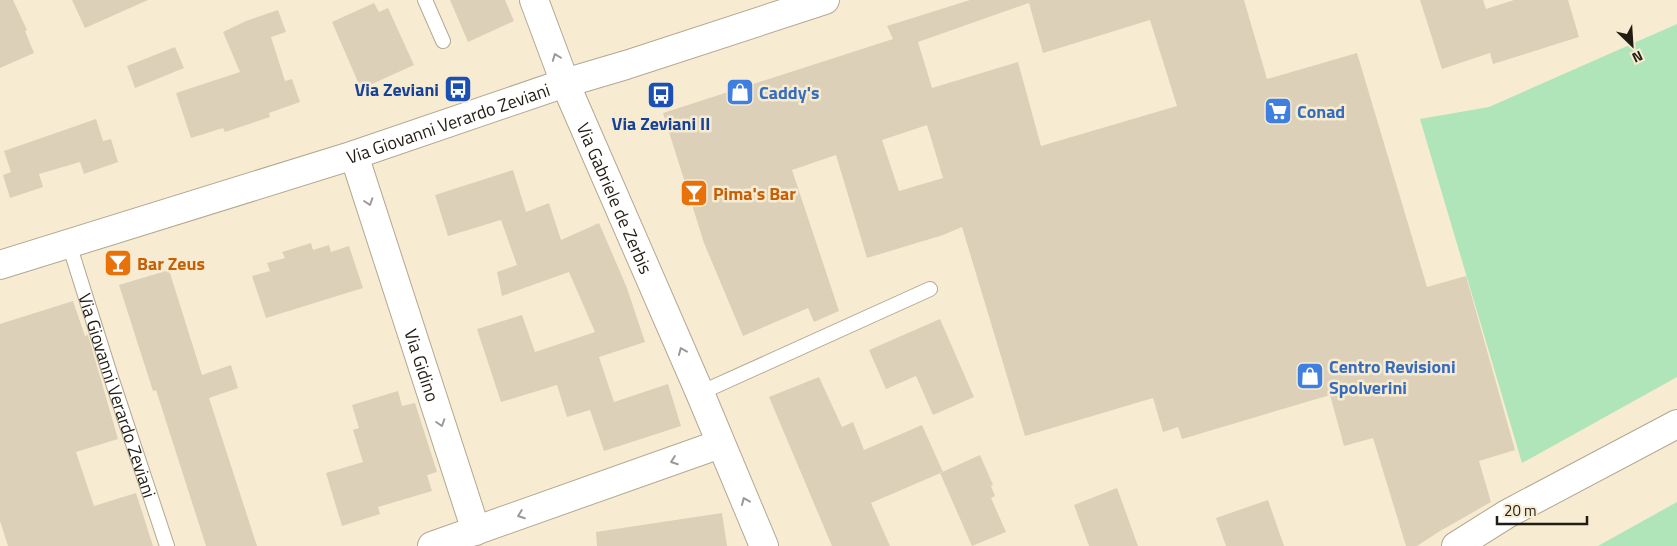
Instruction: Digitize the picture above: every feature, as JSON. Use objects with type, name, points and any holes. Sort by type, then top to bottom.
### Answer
[{"type":"street","name":"Via Gabriele de Zerbis","points":[[534,0],[565,83],[700,393],[764,546]]},
{"type":"street","name":"Via Giovanni Verardo Zeviani","points":[[0,265],[354,156],[565,83],[825,0]]},
{"type":"street","name":"Via Gidino","points":[[354,156],[476,531]]},
{"type":"street","points":[[1456,546],[1507,514],[1677,424]]},
{"type":"street","points":[[432,546],[720,444]]},
{"type":"lane","points":[[425,0],[443,42]]},
{"type":"lane","name":"Via Giovanni Verardo Zeviani","points":[[69,244],[167,546]]},
{"type":"lane","points":[[700,393],[930,289]]},
{"type":"green space","points":[[1677,24],[1677,377],[1522,463],[1420,119],[1489,107]]},
{"type":"green space","points":[[1677,502],[1677,546],[1598,546]]},
{"type":"building","points":[[0,0],[13,0],[27,30],[25,31],[34,53],[0,68]]},
{"type":"building","points":[[72,0],[148,0],[85,28]]},
{"type":"building","points":[[450,0],[505,0],[514,21],[468,42]]},
{"type":"building","points":[[970,0],[1244,0],[1267,79],[1357,53],[1427,287],[1466,276],[1515,450],[1479,461],[1491,502],[1417,546],[1406,546],[1373,438],[1344,446],[1330,395],[1182,439],[1178,427],[1163,432],[1153,398],[1025,436],[962,227],[943,235],[867,258],[836,155],[792,170],[839,311],[814,322],[808,308],[743,336],[704,243],[663,113],[893,39],[887,26]],"holes":[[[1029,3],[1043,53],[1150,20],[1177,106],[1041,146],[1018,62],[932,88],[918,42]],[[927,125],[943,178],[899,191],[882,140]]]},
{"type":"building","points":[[1420,0],[1483,0],[1486,9],[1514,0],[1568,0],[1579,37],[1493,64],[1490,53],[1442,69]]},
{"type":"building","points":[[374,3],[379,12],[388,8],[414,65],[361,89],[332,22]]},
{"type":"building","points":[[278,10],[286,32],[271,37],[285,81],[292,79],[300,102],[269,113],[270,117],[225,132],[223,128],[191,138],[176,93],[240,72],[223,32],[246,21]]},
{"type":"building","points":[[175,47],[184,68],[135,88],[127,66]]},
{"type":"building","points":[[96,119],[103,141],[111,139],[118,162],[84,174],[80,162],[39,174],[43,187],[10,198],[3,175],[11,172],[4,151]]},
{"type":"building","points":[[513,170],[526,212],[549,203],[561,240],[599,223],[627,288],[645,342],[599,357],[614,402],[668,384],[681,426],[604,451],[590,410],[567,417],[557,385],[501,402],[477,329],[522,315],[535,352],[595,332],[569,272],[502,296],[497,272],[517,265],[501,220],[448,236],[435,195]]},
{"type":"building","points":[[311,243],[313,250],[329,245],[331,252],[349,246],[363,288],[266,318],[252,276],[270,271],[267,263],[285,258],[282,252]]},
{"type":"building","points":[[169,270],[202,375],[231,365],[238,388],[209,398],[257,546],[206,546],[156,390],[153,391],[119,285]]},
{"type":"building","points":[[73,301],[85,336],[88,335],[118,439],[76,452],[94,506],[136,493],[153,546],[8,546],[0,521],[0,324]]},
{"type":"building","points":[[940,319],[974,397],[933,415],[916,376],[886,389],[869,350]]},
{"type":"building","points":[[819,377],[842,427],[853,422],[864,450],[922,425],[943,472],[871,503],[890,546],[832,546],[769,397]]},
{"type":"building","points":[[398,391],[402,406],[415,403],[437,472],[427,475],[432,491],[378,507],[380,514],[342,526],[326,473],[363,462],[353,430],[359,428],[352,405]]},
{"type":"building","points":[[980,455],[993,485],[991,486],[995,496],[991,498],[1006,532],[972,546],[940,473]]},
{"type":"building","points":[[1117,488],[1138,546],[1089,546],[1074,505]]},
{"type":"building","points":[[1268,500],[1284,546],[1226,546],[1216,518]]},
{"type":"building","points":[[722,513],[727,546],[597,546],[596,532]]},
{"type":"place","name":"Via Zeviani","points":[[458,89]]},
{"type":"place","name":"Caddy's","points":[[740,92]]},
{"type":"place","name":"Via Zeviani II","points":[[661,95]]},
{"type":"place","name":"Conad","points":[[1278,111]]},
{"type":"place","name":"Pima's Bar","points":[[694,193]]},
{"type":"place","name":"Bar Zeus","points":[[118,263]]},
{"type":"place","name":"Centro Revisioni Spolverini","points":[[1310,376]]}]
